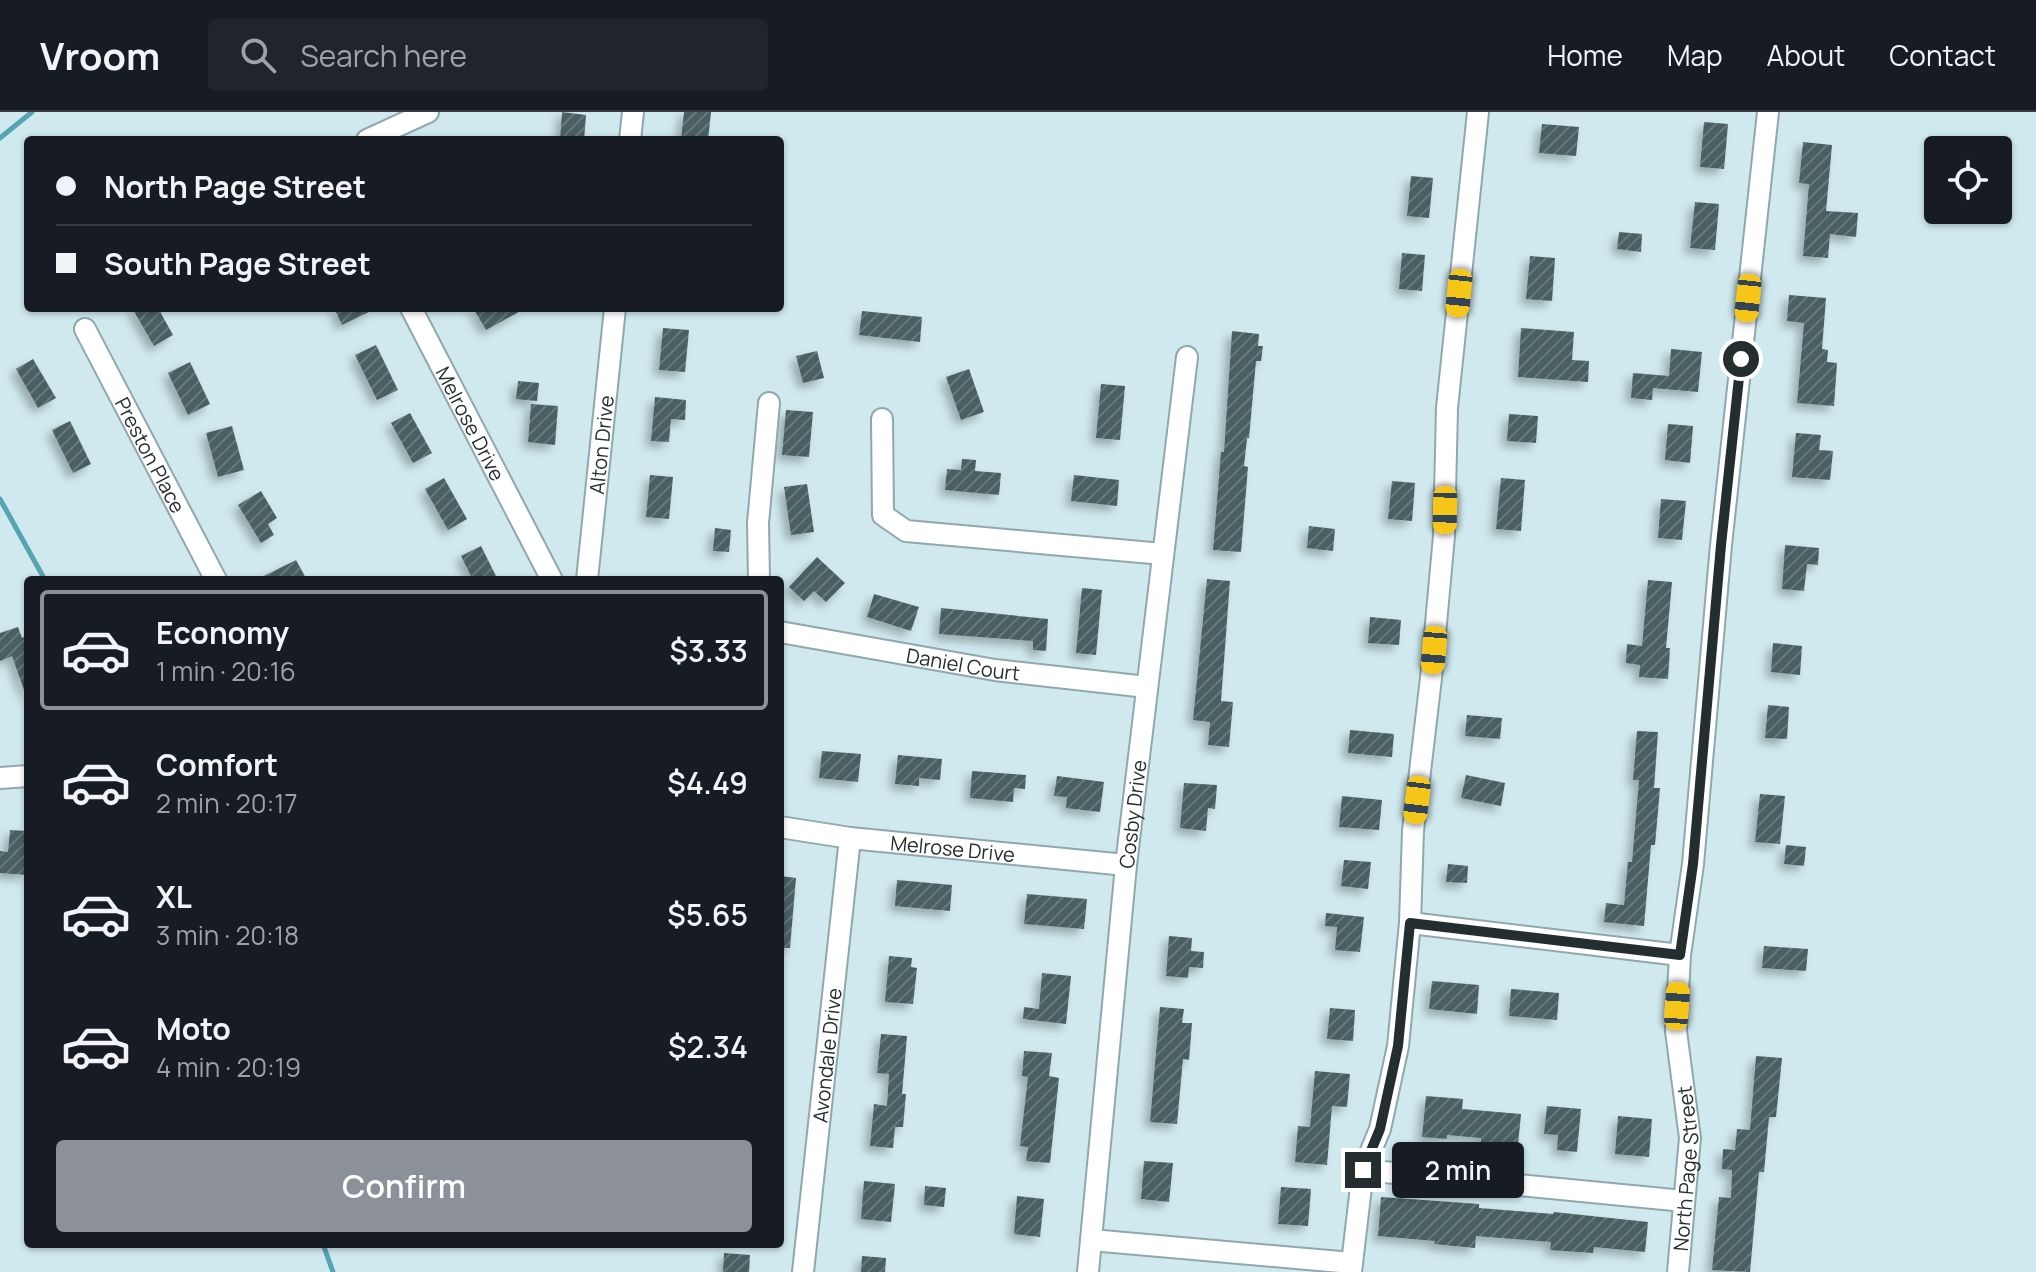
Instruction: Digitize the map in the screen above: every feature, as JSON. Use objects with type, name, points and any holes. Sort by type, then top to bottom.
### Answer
[{"type":"street","points":[[376,136],[428,112]]},
{"type":"street","points":[[630,136],[633,112]]},
{"type":"street","points":[[1091,1240],[1351,1268],[1363,1170],[1380,1129],[1398,1046],[1410,923],[1413,831],[1444,536],[1447,408],[1478,112]]},
{"type":"street","name":"North Page Street","points":[[1678,1272],[1690,1138],[1676,1031],[1680,955],[1693,864],[1721,545],[1768,112]]},
{"type":"street","name":"Melrose Drive","points":[[413,312],[550,576]]},
{"type":"street","name":"Alton Drive","points":[[587,576],[615,312]]},
{"type":"street","name":"Preston Place","points":[[85,329],[214,576]]},
{"type":"street","name":"Cosby Drive","points":[[1088,1272],[1126,865],[1187,357]]},
{"type":"street","points":[[759,576],[758,523],[769,403]]},
{"type":"street","points":[[882,419],[883,515],[906,531],[1163,554]]},
{"type":"street","name":"Daniel Court","points":[[784,633],[995,670],[1147,687]]},
{"type":"street","points":[[0,778],[24,776]]},
{"type":"street","name":"Melrose Drive","points":[[784,828],[850,838],[1126,865]]},
{"type":"street","name":"Avondale Drive","points":[[803,1272],[850,838]]},
{"type":"street","points":[[1410,923],[1680,955]]},
{"type":"street","points":[[1363,1170],[1684,1201]]},
{"type":"building","points":[[562,112],[586,115],[584,136],[560,136]]},
{"type":"building","points":[[684,112],[711,112],[708,136],[681,136]]},
{"type":"building","points":[[1704,122],[1728,124],[1724,169],[1700,167]]},
{"type":"building","points":[[1542,124],[1579,127],[1576,156],[1539,153]]},
{"type":"building","points":[[1803,142],[1832,145],[1826,211],[1858,213],[1856,237],[1830,234],[1828,258],[1803,256],[1809,184],[1799,183]]},
{"type":"building","points":[[1411,176],[1433,178],[1429,218],[1407,216]]},
{"type":"building","points":[[1695,202],[1719,204],[1715,250],[1690,248]]},
{"type":"building","points":[[1619,232],[1642,234],[1641,252],[1617,249]]},
{"type":"building","points":[[1402,253],[1425,255],[1422,291],[1399,289]]},
{"type":"building","points":[[1530,256],[1555,258],[1552,301],[1526,299]]},
{"type":"building","points":[[1789,295],[1826,298],[1822,349],[1828,350],[1827,362],[1837,363],[1834,406],[1797,403],[1804,323],[1787,321]]},
{"type":"building","points":[[862,311],[922,317],[920,342],[859,335]]},
{"type":"building","points":[[134,312],[160,312],[173,335],[154,346]]},
{"type":"building","points":[[336,312],[369,312],[342,325]]},
{"type":"building","points":[[475,312],[519,312],[486,330]]},
{"type":"building","points":[[663,328],[689,330],[685,372],[659,370]]},
{"type":"building","points":[[1521,328],[1574,332],[1572,360],[1589,361],[1588,382],[1518,377]]},
{"type":"building","points":[[1232,331],[1259,334],[1258,346],[1263,346],[1261,361],[1256,361],[1244,466],[1248,467],[1241,552],[1213,550],[1221,452],[1224,452]]},
{"type":"building","points":[[376,345],[398,390],[377,400],[355,355]]},
{"type":"building","points":[[1671,349],[1702,352],[1698,392],[1653,388],[1652,400],[1631,398],[1633,373],[1669,376]]},
{"type":"building","points":[[817,351],[824,378],[803,383],[796,356]]},
{"type":"building","points":[[33,359],[56,398],[38,408],[16,369]]},
{"type":"building","points":[[190,362],[210,404],[188,415],[168,373]]},
{"type":"building","points":[[969,369],[984,412],[961,420],[946,377]]},
{"type":"building","points":[[518,381],[539,383],[537,401],[516,399]]},
{"type":"building","points":[[1101,384],[1125,386],[1120,440],[1096,438]]},
{"type":"building","points":[[655,397],[686,400],[685,420],[671,419],[669,442],[651,441]]},
{"type":"building","points":[[531,404],[558,406],[555,445],[528,442]]},
{"type":"building","points":[[786,410],[813,412],[809,457],[782,455]]},
{"type":"building","points":[[410,413],[432,453],[413,463],[391,423]]},
{"type":"building","points":[[1509,414],[1538,416],[1536,443],[1507,441]]},
{"type":"building","points":[[70,421],[91,464],[73,473],[52,430]]},
{"type":"building","points":[[1668,424],[1693,426],[1690,463],[1665,460]]},
{"type":"building","points":[[232,426],[244,470],[218,477],[206,433]]},
{"type":"building","points":[[1796,433],[1821,435],[1819,450],[1833,451],[1830,480],[1792,477]]},
{"type":"building","points":[[962,459],[976,460],[975,471],[1001,473],[999,495],[945,490],[947,469],[961,470]]},
{"type":"building","points":[[650,475],[673,477],[669,519],[646,517]]},
{"type":"building","points":[[1074,475],[1119,480],[1117,506],[1071,501]]},
{"type":"building","points":[[444,478],[467,519],[448,530],[425,489]]},
{"type":"building","points":[[1501,478],[1525,480],[1521,531],[1496,529]]},
{"type":"building","points":[[1392,481],[1415,483],[1412,521],[1388,519]]},
{"type":"building","points":[[807,484],[814,532],[791,535],[784,487]]},
{"type":"building","points":[[261,491],[277,518],[268,524],[274,535],[261,543],[238,505]]},
{"type":"building","points":[[1661,499],[1686,501],[1682,540],[1658,538]]},
{"type":"building","points":[[1309,526],[1335,529],[1333,551],[1307,548]]},
{"type":"building","points":[[715,528],[731,530],[729,552],[713,551]]},
{"type":"building","points":[[1785,545],[1819,548],[1818,565],[1807,564],[1804,591],[1782,589]]},
{"type":"building","points":[[481,546],[496,576],[471,576],[461,556]]},
{"type":"building","points":[[817,557],[845,583],[826,602],[814,591],[804,601],[789,587]]},
{"type":"building","points":[[296,560],[305,576],[264,576]]},
{"type":"building","points":[[1207,579],[1230,581],[1221,701],[1233,702],[1229,747],[1208,745],[1210,722],[1193,720]]},
{"type":"building","points":[[1648,580],[1672,582],[1666,648],[1670,648],[1668,679],[1639,677],[1640,665],[1626,663],[1627,644],[1642,646]]},
{"type":"building","points":[[1082,588],[1102,590],[1096,655],[1076,653]]},
{"type":"building","points":[[874,594],[919,607],[911,631],[867,617]]},
{"type":"building","points":[[941,608],[1048,619],[1046,651],[1033,650],[1033,641],[939,634]]},
{"type":"building","points":[[1370,617],[1401,620],[1399,645],[1368,643]]},
{"type":"building","points":[[18,627],[24,637],[24,690],[12,656],[0,661],[0,633]]},
{"type":"building","points":[[1773,643],[1802,646],[1800,675],[1771,672]]},
{"type":"building","points":[[1768,705],[1789,707],[1787,739],[1765,738]]},
{"type":"building","points":[[1467,715],[1502,718],[1500,739],[1465,736]]},
{"type":"building","points":[[1350,730],[1394,734],[1392,757],[1348,753]]},
{"type":"building","points":[[1637,731],[1658,732],[1654,788],[1660,788],[1644,926],[1604,922],[1606,903],[1624,905],[1628,862],[1632,862],[1639,780],[1633,780]]},
{"type":"building","points":[[822,751],[861,754],[858,782],[819,778]]},
{"type":"building","points":[[898,755],[942,759],[940,780],[919,778],[919,786],[895,784]]},
{"type":"building","points":[[972,771],[1026,775],[1025,789],[1014,788],[1013,802],[970,798]]},
{"type":"building","points":[[1466,775],[1505,783],[1501,806],[1461,798]]},
{"type":"building","points":[[1057,776],[1104,782],[1100,812],[1066,808],[1067,797],[1054,796]]},
{"type":"building","points":[[1184,783],[1217,785],[1215,809],[1208,808],[1206,831],[1180,828]]},
{"type":"building","points":[[1760,794],[1785,796],[1780,844],[1755,842]]},
{"type":"building","points":[[1342,796],[1382,800],[1379,830],[1339,827]]},
{"type":"building","points":[[10,830],[24,831],[24,875],[0,873],[0,851],[8,852]]},
{"type":"building","points":[[1786,845],[1806,847],[1804,866],[1784,864]]},
{"type":"building","points":[[1344,860],[1371,862],[1368,889],[1341,886]]},
{"type":"building","points":[[1448,864],[1468,866],[1467,883],[1446,882]]},
{"type":"building","points":[[784,876],[796,878],[790,948],[784,948]]},
{"type":"building","points":[[897,880],[952,885],[950,911],[895,906]]},
{"type":"building","points":[[1027,894],[1087,899],[1084,929],[1024,924]]},
{"type":"building","points":[[1326,913],[1364,917],[1360,952],[1335,950],[1337,927],[1325,926]]},
{"type":"building","points":[[1169,936],[1192,938],[1191,951],[1204,952],[1203,968],[1189,967],[1188,978],[1166,976]]},
{"type":"building","points":[[1764,946],[1808,949],[1806,971],[1762,968]]},
{"type":"building","points":[[889,956],[912,958],[911,967],[917,968],[913,1004],[885,1002]]},
{"type":"building","points":[[1042,973],[1071,976],[1066,1024],[1023,1019],[1024,1007],[1039,1009]]},
{"type":"building","points":[[1432,981],[1479,985],[1477,1014],[1429,1009]]},
{"type":"building","points":[[1511,989],[1559,993],[1557,1020],[1509,1016]]},
{"type":"building","points":[[1160,1007],[1184,1009],[1182,1023],[1192,1023],[1189,1060],[1183,1059],[1177,1124],[1150,1122]]},
{"type":"building","points":[[1330,1008],[1355,1010],[1353,1041],[1327,1039]]},
{"type":"building","points":[[881,1034],[907,1036],[902,1094],[906,1094],[903,1127],[895,1127],[893,1148],[870,1146],[874,1104],[887,1106],[889,1074],[877,1073]]},
{"type":"building","points":[[1024,1051],[1052,1053],[1049,1076],[1059,1078],[1050,1163],[1026,1161],[1028,1147],[1020,1146],[1028,1077],[1022,1076]]},
{"type":"building","points":[[1756,1056],[1782,1058],[1776,1117],[1769,1117],[1764,1172],[1759,1172],[1750,1272],[1712,1270],[1719,1197],[1731,1198],[1732,1170],[1722,1169],[1723,1149],[1735,1150],[1737,1129],[1750,1130]]},
{"type":"building","points":[[1315,1071],[1350,1074],[1347,1107],[1332,1106],[1327,1165],[1295,1162],[1298,1126],[1310,1127]]},
{"type":"building","points":[[1426,1096],[1463,1099],[1462,1109],[1521,1114],[1518,1145],[1447,1135],[1447,1139],[1422,1137]]},
{"type":"building","points":[[1547,1106],[1581,1109],[1577,1152],[1557,1150],[1558,1135],[1544,1134]]},
{"type":"building","points":[[1618,1116],[1652,1119],[1649,1157],[1615,1154]]},
{"type":"building","points":[[1144,1161],[1173,1163],[1169,1202],[1141,1199]]},
{"type":"building","points":[[864,1181],[895,1184],[891,1222],[861,1219]]},
{"type":"building","points":[[925,1186],[946,1188],[944,1207],[924,1205]]},
{"type":"building","points":[[1281,1187],[1311,1189],[1308,1226],[1278,1224]]},
{"type":"building","points":[[1017,1196],[1044,1199],[1040,1237],[1014,1234]]},
{"type":"building","points":[[1381,1197],[1648,1222],[1645,1252],[1594,1247],[1593,1253],[1550,1250],[1551,1242],[1476,1236],[1475,1248],[1378,1236]]},
{"type":"building","points":[[724,1253],[750,1255],[749,1272],[723,1272]]},
{"type":"building","points":[[862,1256],[886,1258],[885,1272],[861,1272]]},
{"type":"waterway","points":[[0,138],[32,112]]},
{"type":"waterway","points":[[0,499],[43,576]]},
{"type":"waterway","points":[[324,1248],[333,1272]]},
{"type":"route","points":[[1363,1170],[1380,1129],[1398,1046],[1410,923],[1680,955],[1693,864],[1741,359]]}]
